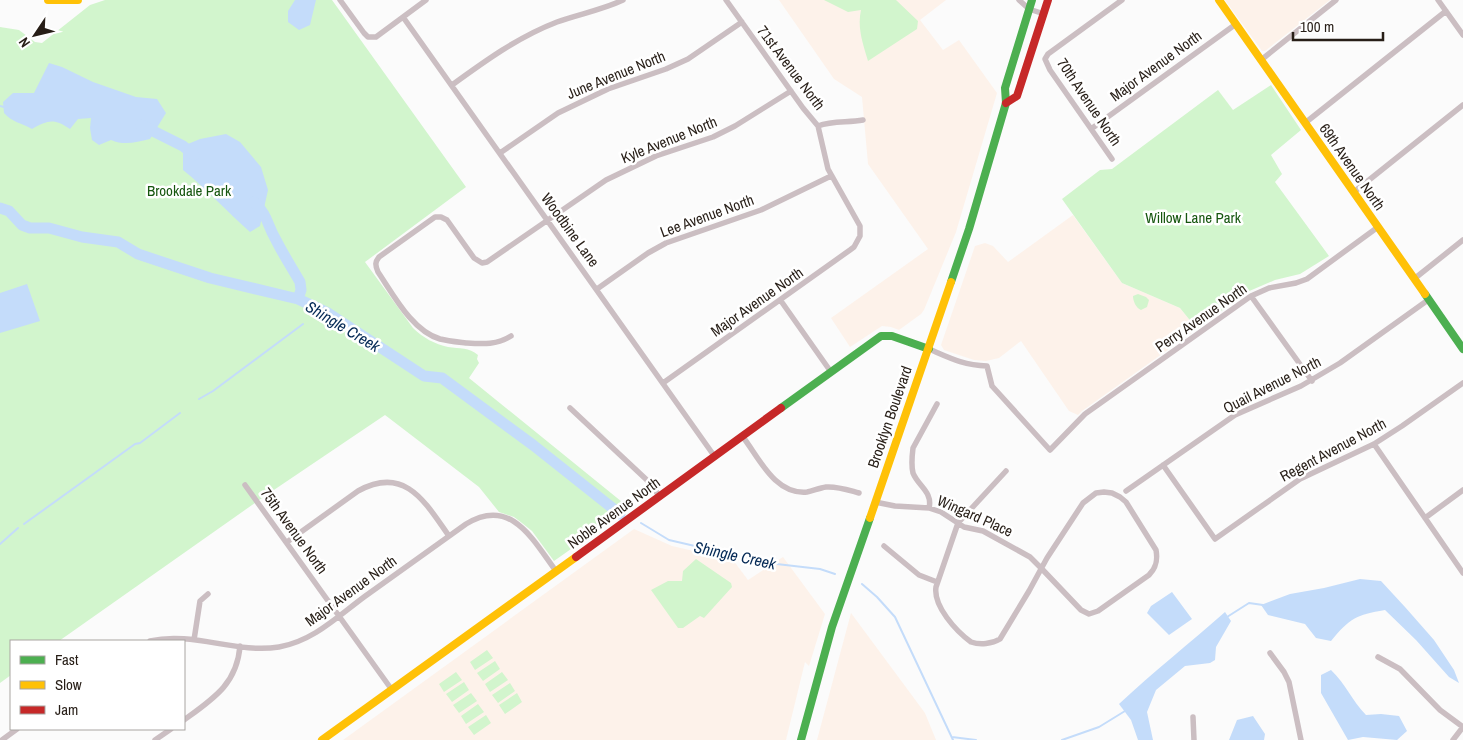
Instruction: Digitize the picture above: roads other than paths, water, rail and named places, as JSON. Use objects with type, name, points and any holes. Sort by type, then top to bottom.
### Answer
[{"type":"street","points":[[48,0],[78,0]]},
{"type":"street","points":[[340,0],[368,37],[376,36],[426,0]]},
{"type":"street","points":[[452,85],[486,60],[533,33],[558,22],[623,0]]},
{"type":"street","name":"71st Avenue North","points":[[726,0],[818,126],[825,163],[842,197],[858,221],[860,236]]},
{"type":"street","points":[[1019,0],[1029,8],[1044,14]]},
{"type":"street","name":"Brooklyn Boulevard","points":[[801,740],[832,627],[969,229],[1006,103],[1005,88],[1032,0]]},
{"type":"street","name":"Brooklyn Boulevard","points":[[1006,103],[1017,96],[1048,0]]},
{"type":"street","name":"70th Avenue North","points":[[1112,159],[1050,70],[1046,59],[1048,54],[1122,0]]},
{"type":"street","name":"69th Avenue North","points":[[1219,0],[1463,349]]},
{"type":"street","points":[[1261,60],[1336,0]]},
{"type":"street","points":[[1438,0],[1463,35]]},
{"type":"street","points":[[1305,123],[1446,11]]},
{"type":"street","name":"Woodbine Lane","points":[[404,17],[715,457]]},
{"type":"street","name":"June Avenue North","points":[[500,153],[535,128],[574,104],[688,59],[742,22]]},
{"type":"street","name":"Major Avenue North","points":[[1091,129],[1236,24]]},
{"type":"street","name":"Kyle Avenue North","points":[[511,336],[502,342],[476,344],[438,338],[428,333],[411,318],[375,267],[376,262],[380,257],[434,218],[440,216],[447,220],[474,258],[482,263],[491,260],[606,180],[656,156],[713,137],[735,126],[791,91]]},
{"type":"street","points":[[1354,192],[1463,104]]},
{"type":"street","points":[[818,126],[829,122],[863,120]]},
{"type":"street","name":"Lee Avenue North","points":[[597,289],[648,252],[666,243],[761,210],[831,176]]},
{"type":"street","name":"Perry Avenue North","points":[[928,349],[958,362],[987,366],[992,386],[1050,450],[1085,414],[1251,296],[1269,288],[1307,279],[1378,227]]},
{"type":"street","name":"Major Avenue North","points":[[663,383],[781,301],[850,250],[854,247],[860,236]]},
{"type":"street","points":[[1414,279],[1463,240]]},
{"type":"street","points":[[1251,296],[1312,381]]},
{"type":"street","name":"Quail Avenue North","points":[[1126,491],[1235,415],[1312,381],[1340,364],[1428,300]]},
{"type":"street","points":[[781,301],[831,372]]},
{"type":"street","name":"Noble Avenue North","points":[[322,740],[874,341],[886,335],[928,349]]},
{"type":"street","name":"Regent Avenue North","points":[[1163,465],[1214,539],[1300,479],[1374,444],[1463,383]]},
{"type":"street","points":[[929,508],[930,497],[913,474],[912,459],[913,448],[936,404]]},
{"type":"street","points":[[570,408],[635,468],[660,497]]},
{"type":"street","points":[[743,437],[769,474],[782,486],[799,492],[838,487],[859,493]]},
{"type":"street","points":[[1374,444],[1463,573]]},
{"type":"street","points":[[1006,471],[958,523],[937,582],[936,601],[966,638],[974,644],[998,641],[1030,592],[1041,568]]},
{"type":"street","points":[[287,542],[367,486],[378,483],[399,484],[418,495],[449,536]]},
{"type":"street","name":"75th Avenue North","points":[[245,485],[392,690]]},
{"type":"street","points":[[1424,518],[1463,490]]},
{"type":"street","name":"Wingard Place","points":[[875,502],[895,506],[929,508],[941,512],[964,527],[979,529],[991,535],[1030,557],[1081,610],[1089,614],[1098,611],[1149,576],[1158,558],[1154,544],[1126,502],[1120,497],[1107,492],[1096,493],[1083,503],[1041,568]]},
{"type":"street","name":"Major Avenue North","points":[[240,646],[263,648],[295,643],[323,628],[474,519],[491,515],[500,516],[522,526],[556,571]]},
{"type":"street","points":[[884,546],[919,575],[937,582]]},
{"type":"street","points":[[194,640],[200,601],[208,594]]},
{"type":"street","points":[[158,640],[173,638],[240,646],[236,665],[226,685],[209,702],[185,719]]},
{"type":"street","points":[[1270,653],[1289,682],[1301,740]]},
{"type":"street","points":[[1378,657],[1400,669],[1440,710],[1463,727],[1453,740]]},
{"type":"street","points":[[1193,717],[1194,740]]},
{"type":"street","points":[[2,740],[17,730]]},
{"type":"street","points":[[155,740],[170,730]]},
{"type":"water","points":[[295,0],[316,0],[310,25],[299,30],[288,22],[288,11]]},
{"type":"water","points":[[49,63],[93,82],[136,97],[157,99],[166,113],[150,139],[126,143],[111,140],[99,145],[92,140],[91,118],[78,119],[70,129],[60,123],[47,122],[32,129],[10,119],[4,113],[3,102],[13,93],[34,93]]},
{"type":"water","points":[[226,134],[240,142],[261,167],[268,190],[260,226],[250,232],[183,170],[183,146],[200,139]]},
{"type":"water","points":[[27,284],[40,321],[0,333],[0,293]]},
{"type":"water","points":[[1360,579],[1381,581],[1434,640],[1454,670],[1459,683],[1449,677],[1416,640],[1385,610],[1354,619],[1343,627],[1331,641],[1316,638],[1305,624],[1268,615],[1261,605],[1290,594]]},
{"type":"water","points":[[1172,592],[1192,619],[1169,635],[1147,613],[1151,606]]},
{"type":"water","points":[[1225,612],[1231,621],[1216,647],[1215,660],[1210,663],[1185,666],[1156,690],[1147,712],[1153,740],[1138,740],[1131,720],[1119,704]]},
{"type":"water","points":[[1331,670],[1366,715],[1399,716],[1407,731],[1397,740],[1363,737],[1348,740],[1321,693],[1321,675]]},
{"type":"water","points":[[1253,716],[1265,734],[1264,740],[1229,740],[1237,720]]},
{"type":"waterway","points":[[0,106],[4,107]]},
{"type":"waterway","points":[[141,125],[183,146],[194,155]]},
{"type":"waterway","points":[[254,202],[265,216],[300,282],[301,290],[298,299]]},
{"type":"waterway","name":"Shingle Creek","points":[[0,208],[9,211],[22,225],[30,228],[49,228],[82,237],[118,242],[138,254],[210,278],[298,299],[328,313],[424,376],[442,378],[533,445],[620,514]]},
{"type":"waterway","name":"Shingle Creek","points":[[312,313],[316,307]]},
{"type":"waterway","points":[[199,399],[213,391],[303,324]]},
{"type":"waterway","points":[[24,524],[180,413]]},
{"type":"waterway","name":"Shingle Creek","points":[[641,523],[669,540],[768,563],[820,569],[835,574]]},
{"type":"waterway","points":[[0,544],[18,528]]},
{"type":"waterway","name":"Shingle Creek","points":[[862,584],[895,617],[953,740]]},
{"type":"waterway","points":[[1227,617],[1249,603],[1263,605]]},
{"type":"waterway","points":[[1062,740],[1099,727],[1125,711]]},
{"type":"waterway","points":[[952,737],[976,740]]},
{"type":"park label","name":"Brookdale Park","points":[[189,191]]},
{"type":"park label","name":"Willow Lane Park","points":[[1193,218]]}]
